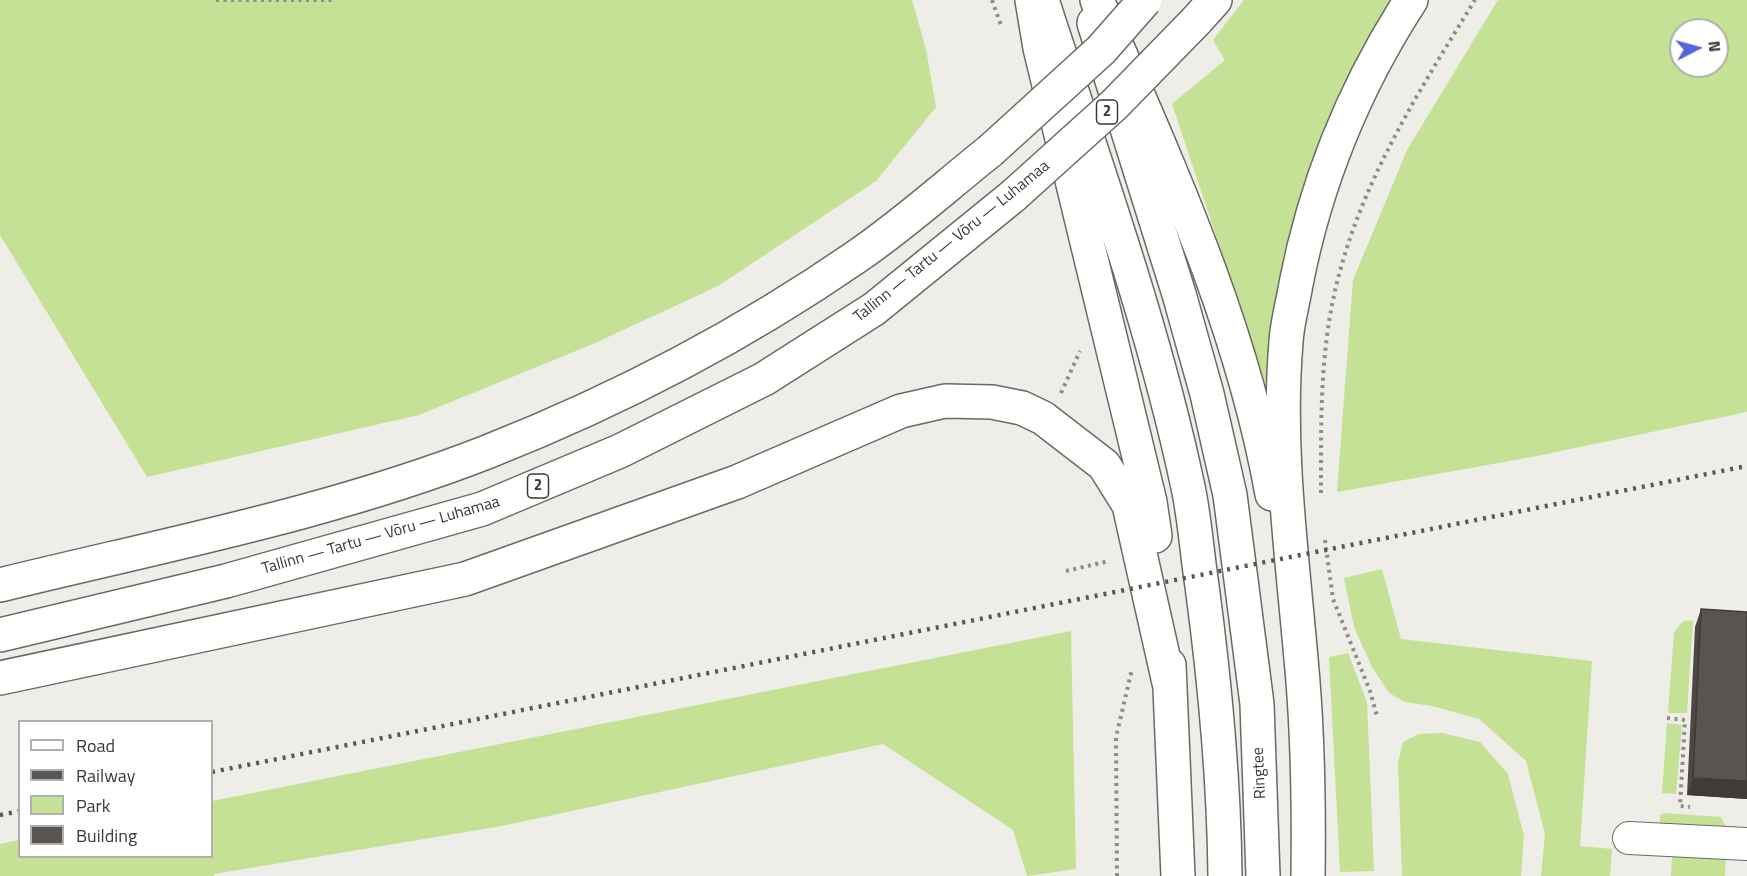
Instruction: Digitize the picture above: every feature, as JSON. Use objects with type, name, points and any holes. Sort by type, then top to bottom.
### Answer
[{"type":"main road","points":[[1032,0],[1040,48],[1150,502],[1164,599],[1178,876]]},
{"type":"main road","points":[[1042,0],[1130,272],[1189,490],[1214,677],[1224,799],[1225,876]]},
{"type":"main road","name":"Ringtee","points":[[1087,0],[1179,294],[1207,394],[1230,495],[1253,670],[1263,876]]},
{"type":"main road","points":[[1098,0],[1191,218],[1217,287],[1249,395],[1271,489],[1301,661]]},
{"type":"main road","points":[[0,585],[348,499],[487,452],[621,392],[735,333],[857,256],[990,151],[1101,50],[1146,0]]},
{"type":"main road","points":[[1308,876],[1309,809],[1284,428],[1286,341],[1302,255],[1320,187],[1336,141],[1357,95],[1411,0]]},
{"type":"main road","name":"Tallinn — Tartu — Võru — Luhamaa","points":[[0,635],[226,581],[483,509],[620,451],[764,379],[873,309],[1013,196],[1114,105],[1205,11]]},
{"type":"main road","points":[[0,678],[465,579],[737,482],[901,411],[945,401],[992,402],[1022,408],[1043,417],[1104,465],[1129,505],[1170,687]]},
{"type":"lane","points":[[1629,838],[1747,844]]},
{"type":"path","points":[[216,0],[336,0]]},
{"type":"path","points":[[1321,503],[1321,416],[1330,317],[1346,250],[1370,187],[1405,115],[1475,0]]},
{"type":"path","points":[[1324,535],[1334,599],[1370,690],[1377,716]]},
{"type":"path","points":[[1066,571],[1111,561]]},
{"type":"path","points":[[1667,718],[1685,720],[1680,806],[1701,808]]},
{"type":"green space","points":[[0,0],[912,0],[926,49],[936,107],[876,181],[718,286],[593,344],[419,415],[147,477],[0,235]]},
{"type":"green space","points":[[1244,0],[1392,0],[1334,104],[1295,214],[1265,383],[1172,104],[1225,60],[1213,40]]},
{"type":"green space","points":[[1498,0],[1747,0],[1747,412],[1537,456],[1337,492],[1353,280],[1407,150]]},
{"type":"green space","points":[[1382,569],[1401,639],[1592,661],[1580,846],[1612,849],[1610,876],[1541,876],[1545,834],[1526,761],[1479,719],[1432,706],[1405,702],[1389,693],[1372,667],[1354,627],[1344,578]]},
{"type":"green space","points":[[1693,620],[1687,713],[1668,713],[1674,632],[1682,622]]},
{"type":"green space","points":[[1071,631],[1076,869],[1027,876],[1013,830],[883,744],[502,826],[214,874],[214,876],[0,876],[0,844],[18,840],[18,858],[213,858],[213,801]]},
{"type":"green space","points":[[1348,653],[1367,702],[1374,871],[1340,872],[1329,657]]},
{"type":"green space","points":[[1667,723],[1682,725],[1676,794],[1662,793]]},
{"type":"green space","points":[[1442,733],[1480,742],[1508,774],[1524,836],[1521,876],[1402,876],[1398,763],[1403,742],[1419,734]]},
{"type":"green space","points":[[1664,813],[1721,817],[1727,829],[1660,825],[1660,815]]},
{"type":"green space","points":[[1677,853],[1726,857],[1725,876],[1671,876],[1672,857]]},
{"type":"building","points":[[1701,609],[1747,612],[1747,781],[1693,778]]},
{"type":"railway","points":[[213,772],[1747,466]]},
{"type":"railway","points":[[0,815],[18,811]]}]
